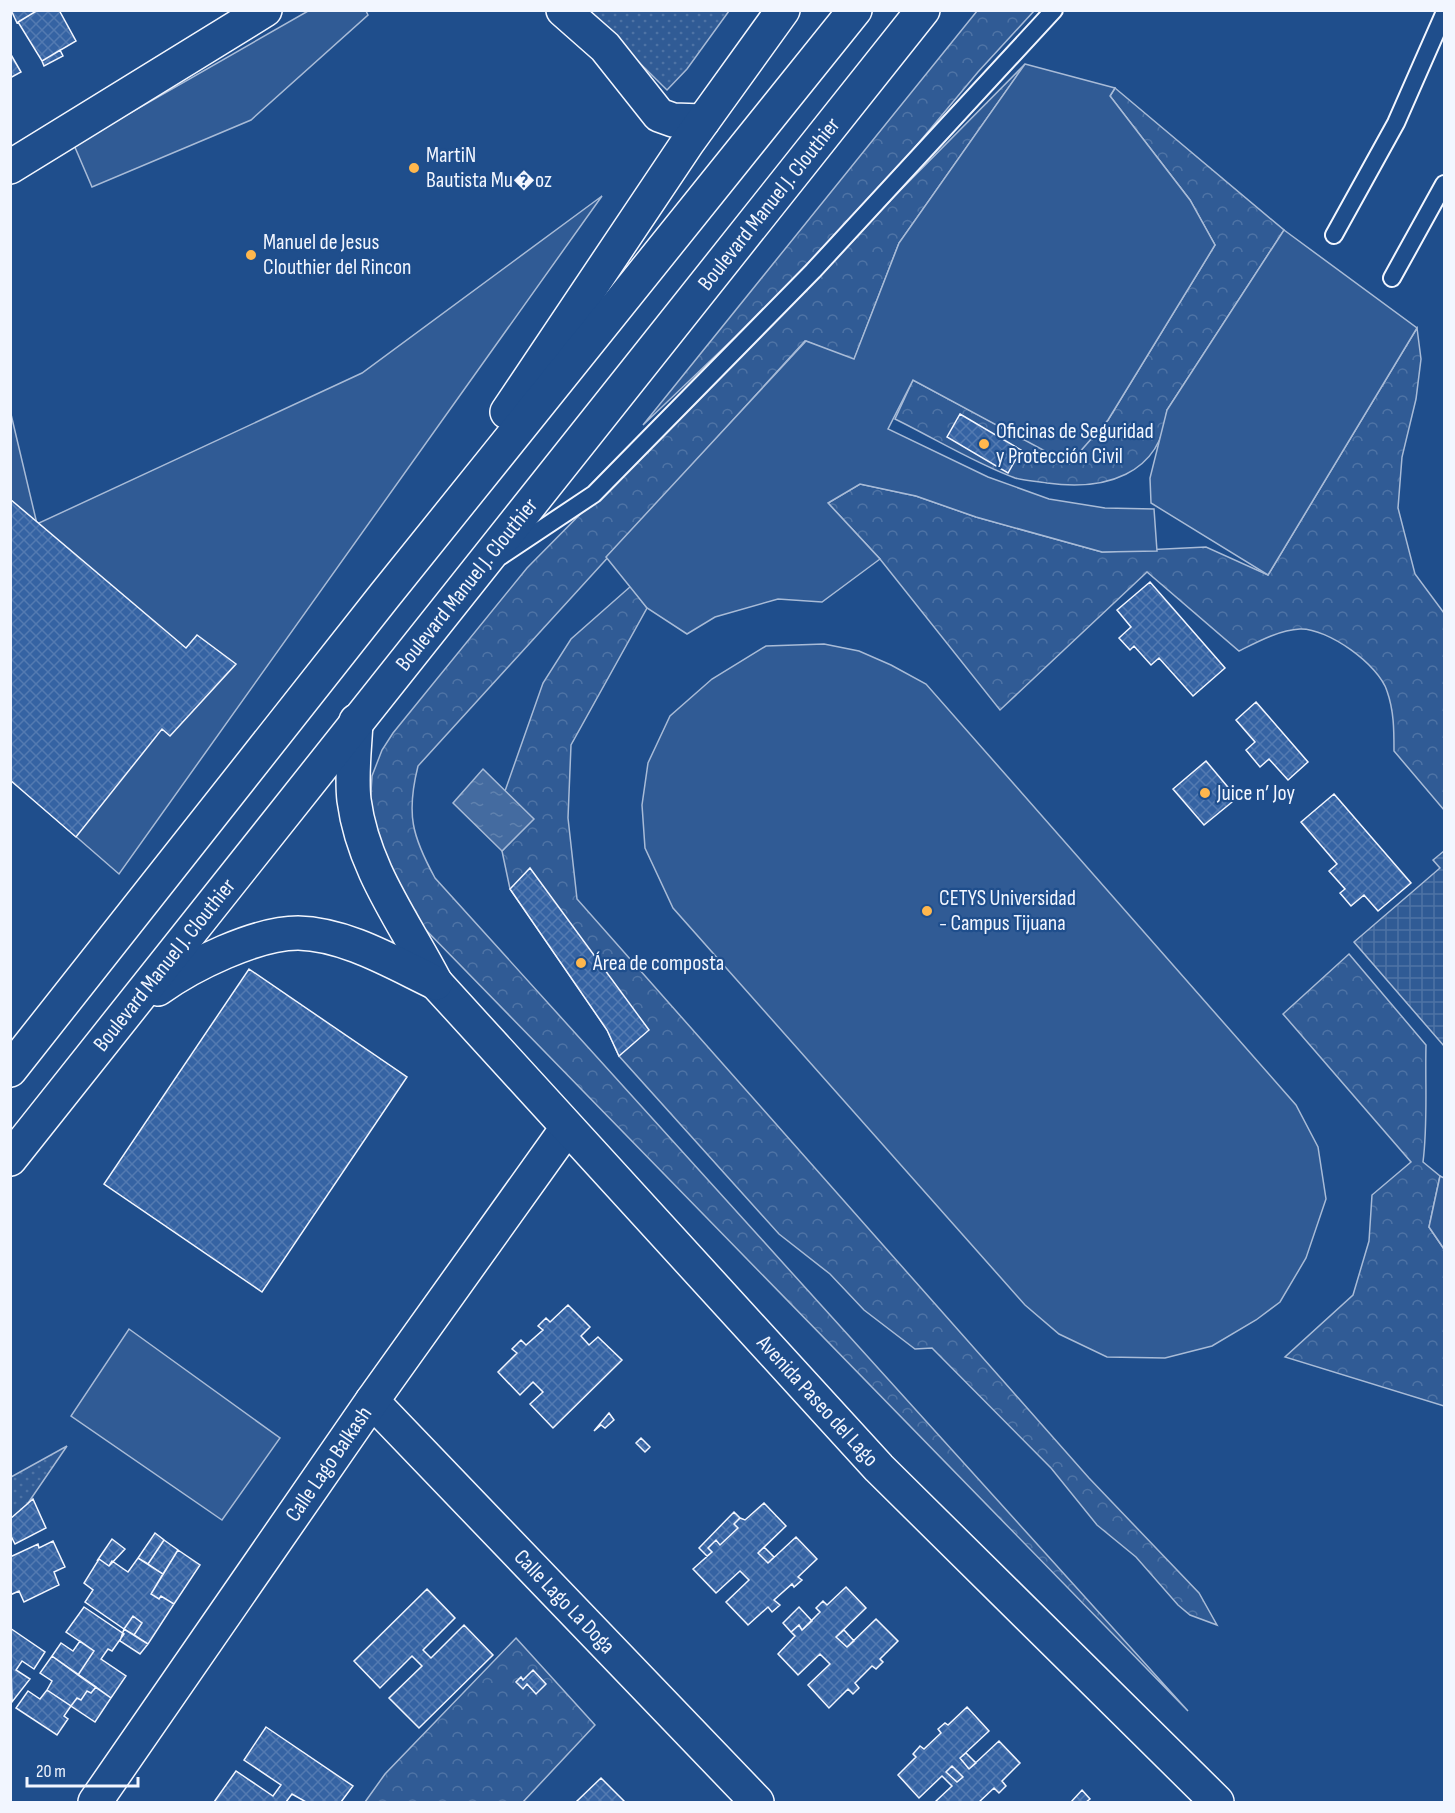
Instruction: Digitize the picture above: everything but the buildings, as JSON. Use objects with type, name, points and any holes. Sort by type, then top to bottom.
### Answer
[{"type":"main road","points":[[10,167],[265,10]]},
{"type":"main road","points":[[563,10],[605,48],[659,115],[673,120],[703,121]]},
{"type":"main road","points":[[385,595],[703,121],[783,10]]},
{"type":"main road","points":[[10,1070],[385,595],[855,10]]},
{"type":"main road","name":"Boulevard Manuel J. Clouthier","points":[[10,1159],[923,10]]},
{"type":"main road","points":[[356,721],[353,798],[364,847],[388,903],[414,942],[436,984]]},
{"type":"main road","points":[[132,1008],[174,977],[211,958],[251,942],[297,933],[332,939],[374,953],[436,984]]},
{"type":"main road","name":"Avenida Paseo del Lago","points":[[436,984],[879,1468],[1217,1803]]},
{"type":"main road","name":"Calle Lago Balkash","points":[[95,1803],[372,1401],[567,1128]]},
{"type":"main road","name":"Calle Lago La Doga","points":[[372,1401],[757,1803]]},
{"type":"lane","points":[[478,572],[594,494],[813,271],[1054,10]]},
{"type":"lane","points":[[1334,235],[1396,123],[1444,14]]},
{"type":"lane","points":[[1392,278],[1444,183]]},
{"type":"green space","points":[[587,11],[729,11],[687,69],[667,90]]},
{"type":"green space","points":[[977,11],[1034,11],[978,72],[840,237],[643,425]]},
{"type":"green space","points":[[1025,64],[899,243],[854,360],[805,341],[418,766],[412,798],[413,824],[421,850],[435,878],[1188,1711],[423,927],[396,895],[369,823],[372,776],[382,750],[393,733],[527,568]]},
{"type":"green space","points":[[1115,88],[1284,230],[1167,410],[1162,432],[1154,450],[1141,464],[1126,474],[1108,481],[1089,484],[1068,485],[1019,479],[984,465],[895,419],[913,380],[1069,463],[1108,420],[1215,245],[1190,200],[1110,96]]},
{"type":"green space","points":[[1417,328],[1421,359],[1416,399],[1402,457],[1398,508],[1415,574],[1444,613],[1444,810],[1394,751],[1394,728],[1387,691],[1374,670],[1351,650],[1324,635],[1300,629],[1276,634],[1239,651],[1147,572],[1000,710],[880,559],[828,503],[860,484],[916,496],[976,517],[1102,552],[1206,547],[1268,575]]},
{"type":"green space","points":[[631,586],[647,608],[571,745],[568,818],[577,899],[1089,1478],[1199,1593],[1217,1625],[1190,1615],[1178,1605],[1136,1557],[1097,1525],[1051,1468],[932,1348],[915,1349],[864,1310],[830,1274],[779,1234],[619,1056],[607,1030],[510,889],[502,851],[533,819],[505,791],[543,683],[571,639]]},
{"type":"green space","points":[[1349,954],[1426,1045],[1426,1118],[1423,1162],[1440,1176],[1429,1227],[1444,1249],[1444,1406],[1285,1357],[1353,1295],[1369,1241],[1372,1195],[1411,1162],[1283,1014]]},
{"type":"green space","points":[[67,1446],[11,1528],[11,1477]]},
{"type":"green space","points":[[516,1638],[595,1725],[523,1802],[365,1802],[385,1774]]},
{"type":"shaded area","points":[[308,11],[366,11],[368,15],[251,120],[92,187],[74,145]]},
{"type":"shaded area","points":[[1025,64],[1115,88],[1110,96],[1190,200],[1215,245],[1108,420],[1069,464],[913,380],[888,429],[988,477],[1049,499],[1105,508],[1154,509],[1157,551],[1102,552],[976,517],[916,496],[860,484],[828,503],[880,559],[822,602],[778,599],[715,617],[687,634],[647,608],[606,557],[806,341],[854,359],[899,243]]},
{"type":"shaded area","points":[[602,196],[119,874],[11,780],[10,410],[37,524],[362,373]]},
{"type":"shaded area","points":[[1284,230],[1417,328],[1268,575],[1151,503],[1150,478],[1167,410]]},
{"type":"shaded area","points":[[824,644],[859,651],[926,684],[1296,1105],[1318,1147],[1326,1199],[1306,1258],[1280,1302],[1256,1320],[1212,1346],[1165,1358],[1107,1357],[1059,1334],[1025,1305],[673,908],[645,848],[642,805],[648,763],[670,716],[712,679],[766,646]]},
{"type":"shaded area","points":[[1444,851],[1444,1046],[1354,942],[1440,868],[1433,860]]},
{"type":"shaded area","points":[[1440,1176],[1444,1178],[1444,1249],[1429,1227]]},
{"type":"shaded area","points":[[129,1329],[280,1438],[222,1520],[71,1416]]},
{"type":"water","points":[[483,769],[534,819],[502,851],[453,803]]},
{"type":"place","name":"MartiN Bautista Mu�oz","points":[[414,168]]},
{"type":"place","name":"Manuel de Jesus Clouthier del Rincon","points":[[251,255]]},
{"type":"place","name":"Oficinas de Seguridad y Protección Civil","points":[[984,444]]},
{"type":"place","name":"Juice n’ Joy","points":[[1205,793]]},
{"type":"place","name":"CETYS Universidad - Campus Tijuana","points":[[927,911]]},
{"type":"place","name":"Área de composta","points":[[581,963]]}]
